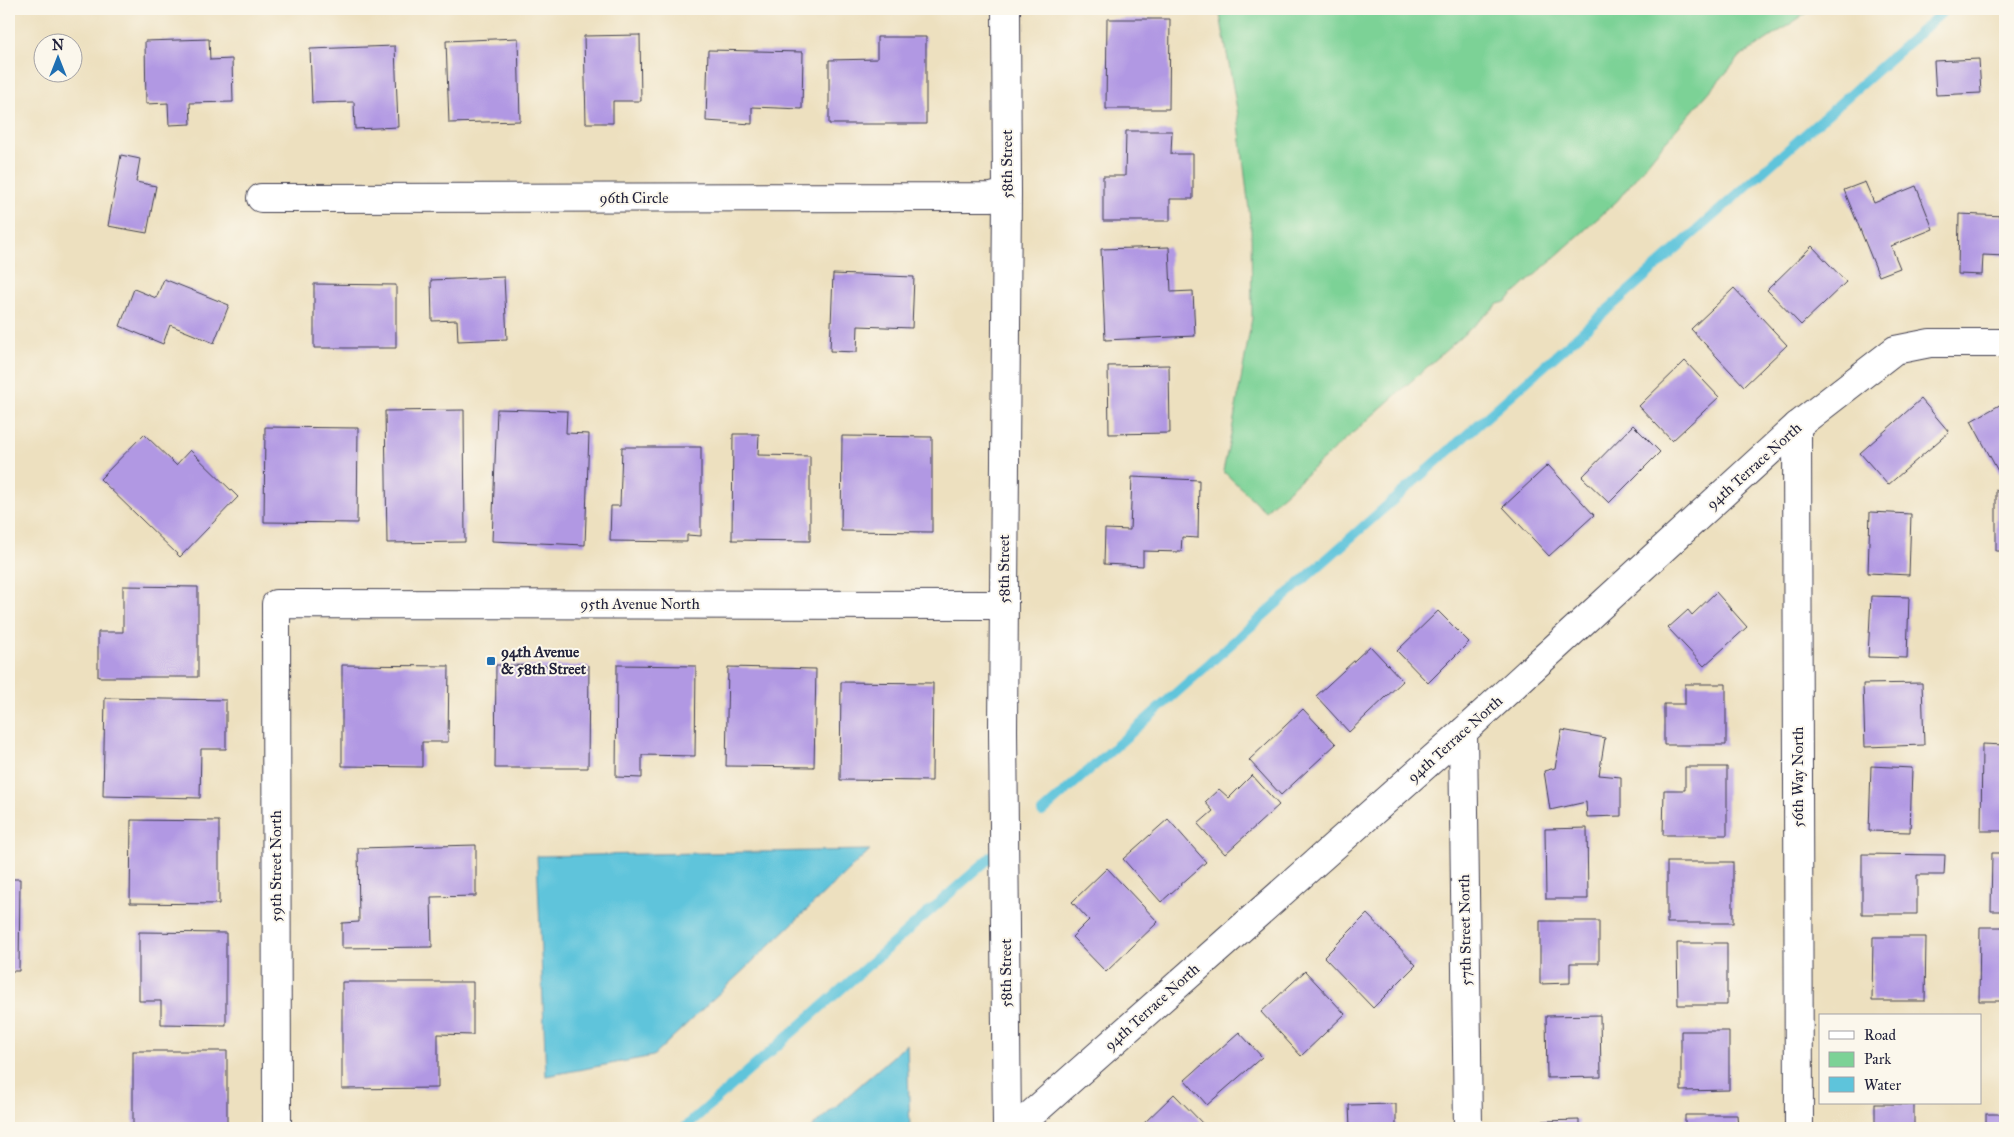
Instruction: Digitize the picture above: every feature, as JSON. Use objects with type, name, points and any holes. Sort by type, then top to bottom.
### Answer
[{"type":"street","name":"58th Street","points":[[1006,9],[1007,193],[1003,730],[1007,1128]]},
{"type":"street","name":"96th Circle","points":[[261,198],[991,197],[1007,193]]},
{"type":"street","name":"94th Terrace North","points":[[1016,1128],[1463,732],[1797,426],[1895,350],[1930,343],[2005,343]]},
{"type":"street","name":"56th Way North","points":[[1797,426],[1799,1128]]},
{"type":"street","name":"95th Avenue North","points":[[276,604],[1004,605]]},
{"type":"street","name":"59th Street North","points":[[276,604],[277,1128]]},
{"type":"street","name":"57th Street North","points":[[1463,732],[1468,1128]]},
{"type":"green space","points":[[1219,9],[1813,9],[1740,57],[1658,150],[1617,201],[1505,302],[1498,304],[1265,511],[1223,471],[1252,318],[1251,227],[1238,115]]},
{"type":"water","points":[[870,850],[653,1056],[546,1076],[537,856]]},
{"type":"water","points":[[907,1044],[910,1128],[811,1128]]},
{"type":"building","points":[[1107,19],[1170,19],[1169,109],[1106,109]]},
{"type":"building","points":[[640,35],[641,101],[613,101],[613,123],[586,123],[584,36]]},
{"type":"building","points":[[877,37],[926,37],[926,124],[829,124],[829,60],[877,59]]},
{"type":"building","points":[[518,38],[520,121],[449,123],[446,41]]},
{"type":"building","points":[[209,39],[210,60],[232,59],[233,102],[190,103],[191,124],[169,125],[168,103],[146,104],[145,41]]},
{"type":"building","points":[[395,46],[398,127],[355,129],[354,102],[312,103],[310,49]]},
{"type":"building","points":[[708,50],[803,52],[802,109],[752,107],[752,124],[706,121]]},
{"type":"building","points":[[1979,59],[1981,93],[1936,95],[1934,61]]},
{"type":"building","points":[[1126,131],[1172,131],[1171,154],[1193,154],[1193,199],[1170,199],[1170,221],[1103,221],[1103,176],[1125,176]]},
{"type":"building","points":[[121,155],[140,159],[136,182],[156,186],[147,233],[108,226]]},
{"type":"building","points":[[1865,182],[1874,203],[1916,186],[1933,229],[1891,246],[1900,268],[1879,276],[1844,190]]},
{"type":"building","points":[[1959,214],[2005,216],[2005,256],[1983,255],[1982,275],[1958,274]]},
{"type":"building","points":[[1812,246],[1846,282],[1801,325],[1767,290]]},
{"type":"building","points":[[1169,247],[1171,292],[1193,291],[1195,336],[1105,340],[1101,249]]},
{"type":"building","points":[[833,274],[914,277],[912,328],[858,326],[857,352],[830,351]]},
{"type":"building","points":[[504,277],[507,339],[458,341],[457,320],[432,321],[431,280]]},
{"type":"building","points":[[164,279],[229,305],[214,343],[170,325],[163,344],[120,326],[134,289],[156,298]]},
{"type":"building","points":[[314,284],[396,285],[396,348],[314,348]]},
{"type":"building","points":[[1734,288],[1787,345],[1744,386],[1691,329]]},
{"type":"building","points":[[1685,361],[1719,397],[1672,441],[1639,406]]},
{"type":"building","points":[[1169,365],[1170,433],[1109,434],[1108,366]]},
{"type":"building","points":[[1921,399],[1949,432],[1888,485],[1860,453]]},
{"type":"building","points":[[2005,402],[2005,470],[1999,473],[1971,421]]},
{"type":"building","points":[[497,409],[567,411],[566,433],[589,434],[585,545],[492,541]]},
{"type":"building","points":[[464,410],[465,542],[387,543],[385,411]]},
{"type":"building","points":[[1633,425],[1660,452],[1609,503],[1582,477]]},
{"type":"building","points":[[265,427],[358,428],[357,523],[264,522]]},
{"type":"building","points":[[144,434],[176,465],[190,450],[238,497],[180,557],[100,479]]},
{"type":"building","points":[[733,434],[759,434],[758,455],[810,456],[810,541],[732,540]]},
{"type":"building","points":[[842,436],[932,437],[932,532],[841,531]]},
{"type":"building","points":[[622,447],[701,447],[701,536],[687,535],[687,542],[610,541],[611,506],[620,506]]},
{"type":"building","points":[[1548,465],[1594,515],[1549,556],[1503,507]]},
{"type":"building","points":[[1132,477],[1199,480],[1198,538],[1182,537],[1181,552],[1143,551],[1143,566],[1104,564],[1105,529],[1130,530]]},
{"type":"building","points":[[1996,490],[2005,490],[2005,551],[1996,551]]},
{"type":"building","points":[[1870,512],[1911,514],[1909,575],[1868,573]]},
{"type":"building","points":[[123,586],[198,587],[198,677],[98,677],[98,632],[123,632]]},
{"type":"building","points":[[1716,592],[1747,627],[1704,666],[1668,628],[1688,610],[1692,615]]},
{"type":"building","points":[[1871,596],[1909,597],[1907,658],[1868,657]]},
{"type":"building","points":[[1438,611],[1469,642],[1428,683],[1397,651]]},
{"type":"building","points":[[1370,646],[1403,681],[1349,732],[1316,696]]},
{"type":"building","points":[[342,665],[449,666],[448,742],[422,742],[422,767],[342,766]]},
{"type":"building","points":[[496,665],[589,666],[588,768],[495,768]]},
{"type":"building","points":[[617,665],[696,666],[695,756],[642,755],[642,778],[616,777]]},
{"type":"building","points":[[728,667],[816,669],[814,767],[726,766]]},
{"type":"building","points":[[841,682],[933,683],[932,781],[840,780]]},
{"type":"building","points":[[1922,683],[1924,745],[1865,747],[1863,684]]},
{"type":"building","points":[[1685,684],[1726,684],[1726,745],[1664,745],[1664,704],[1685,704]]},
{"type":"building","points":[[105,698],[226,700],[226,749],[201,749],[200,798],[103,796]]},
{"type":"building","points":[[1303,709],[1336,744],[1281,795],[1249,760]]},
{"type":"building","points":[[1562,730],[1605,738],[1599,775],[1621,777],[1621,816],[1587,817],[1586,802],[1550,810],[1544,771],[1555,768]]},
{"type":"building","points":[[1982,744],[2005,745],[2005,831],[1981,831]]},
{"type":"building","points":[[1871,766],[1912,768],[1910,832],[1869,831]]},
{"type":"building","points":[[1685,767],[1727,767],[1727,835],[1663,835],[1664,790],[1685,790]]},
{"type":"building","points":[[1252,775],[1279,805],[1225,854],[1198,824],[1213,811],[1205,802],[1219,789],[1229,798]]},
{"type":"building","points":[[1168,819],[1206,862],[1161,902],[1123,859]]},
{"type":"building","points":[[131,820],[219,821],[219,904],[130,903]]},
{"type":"building","points":[[1587,828],[1588,899],[1546,899],[1545,829]]},
{"type":"building","points":[[476,845],[476,896],[431,897],[432,947],[342,948],[342,923],[359,922],[358,848]]},
{"type":"building","points":[[1992,853],[2005,853],[2005,911],[1991,911]]},
{"type":"building","points":[[1862,854],[1945,855],[1944,875],[1917,875],[1917,914],[1862,914]]},
{"type":"building","points":[[1667,862],[1733,862],[1733,923],[1667,923]]},
{"type":"building","points":[[1107,868],[1158,922],[1106,972],[1072,937],[1089,920],[1072,902]]},
{"type":"building","points":[[9,879],[20,879],[19,971],[9,971]]},
{"type":"building","points":[[1367,914],[1416,965],[1373,1008],[1324,957]]},
{"type":"building","points":[[1540,921],[1599,921],[1599,963],[1570,963],[1570,983],[1540,984]]},
{"type":"building","points":[[1980,927],[2005,927],[2005,1001],[1979,1001]]},
{"type":"building","points":[[139,932],[226,933],[226,1025],[161,1024],[161,1001],[139,1001]]},
{"type":"building","points":[[1873,937],[1926,937],[1925,1001],[1872,1001]]},
{"type":"building","points":[[1677,943],[1727,943],[1727,1005],[1678,1005]]},
{"type":"building","points":[[1305,971],[1345,1014],[1301,1056],[1261,1012]]},
{"type":"building","points":[[342,982],[473,982],[473,1035],[438,1034],[438,1088],[342,1089]]},
{"type":"building","points":[[1600,1015],[1601,1077],[1547,1078],[1546,1016]]},
{"type":"building","points":[[1681,1031],[1729,1031],[1729,1090],[1681,1091]]},
{"type":"building","points":[[1239,1032],[1262,1057],[1207,1105],[1185,1080]]},
{"type":"building","points":[[133,1051],[227,1051],[227,1128],[133,1128]]},
{"type":"building","points":[[1174,1094],[1207,1128],[1139,1128]]},
{"type":"building","points":[[1396,1104],[1396,1128],[1350,1128],[1349,1105]]},
{"type":"building","points":[[1875,1104],[1914,1104],[1914,1128],[1875,1128]]},
{"type":"building","points":[[1986,1114],[2005,1114],[2005,1128],[1986,1128]]},
{"type":"building","points":[[1685,1115],[1737,1115],[1738,1128],[1685,1128]]},
{"type":"building","points":[[1579,1120],[1579,1128],[1542,1128],[1542,1121]]},
{"type":"waterway","points":[[1042,812],[1946,9]]},
{"type":"waterway","points":[[684,1128],[1000,849]]},
{"type":"place","name":"94th Avenue & 58th Street","points":[[491,661]]}]
